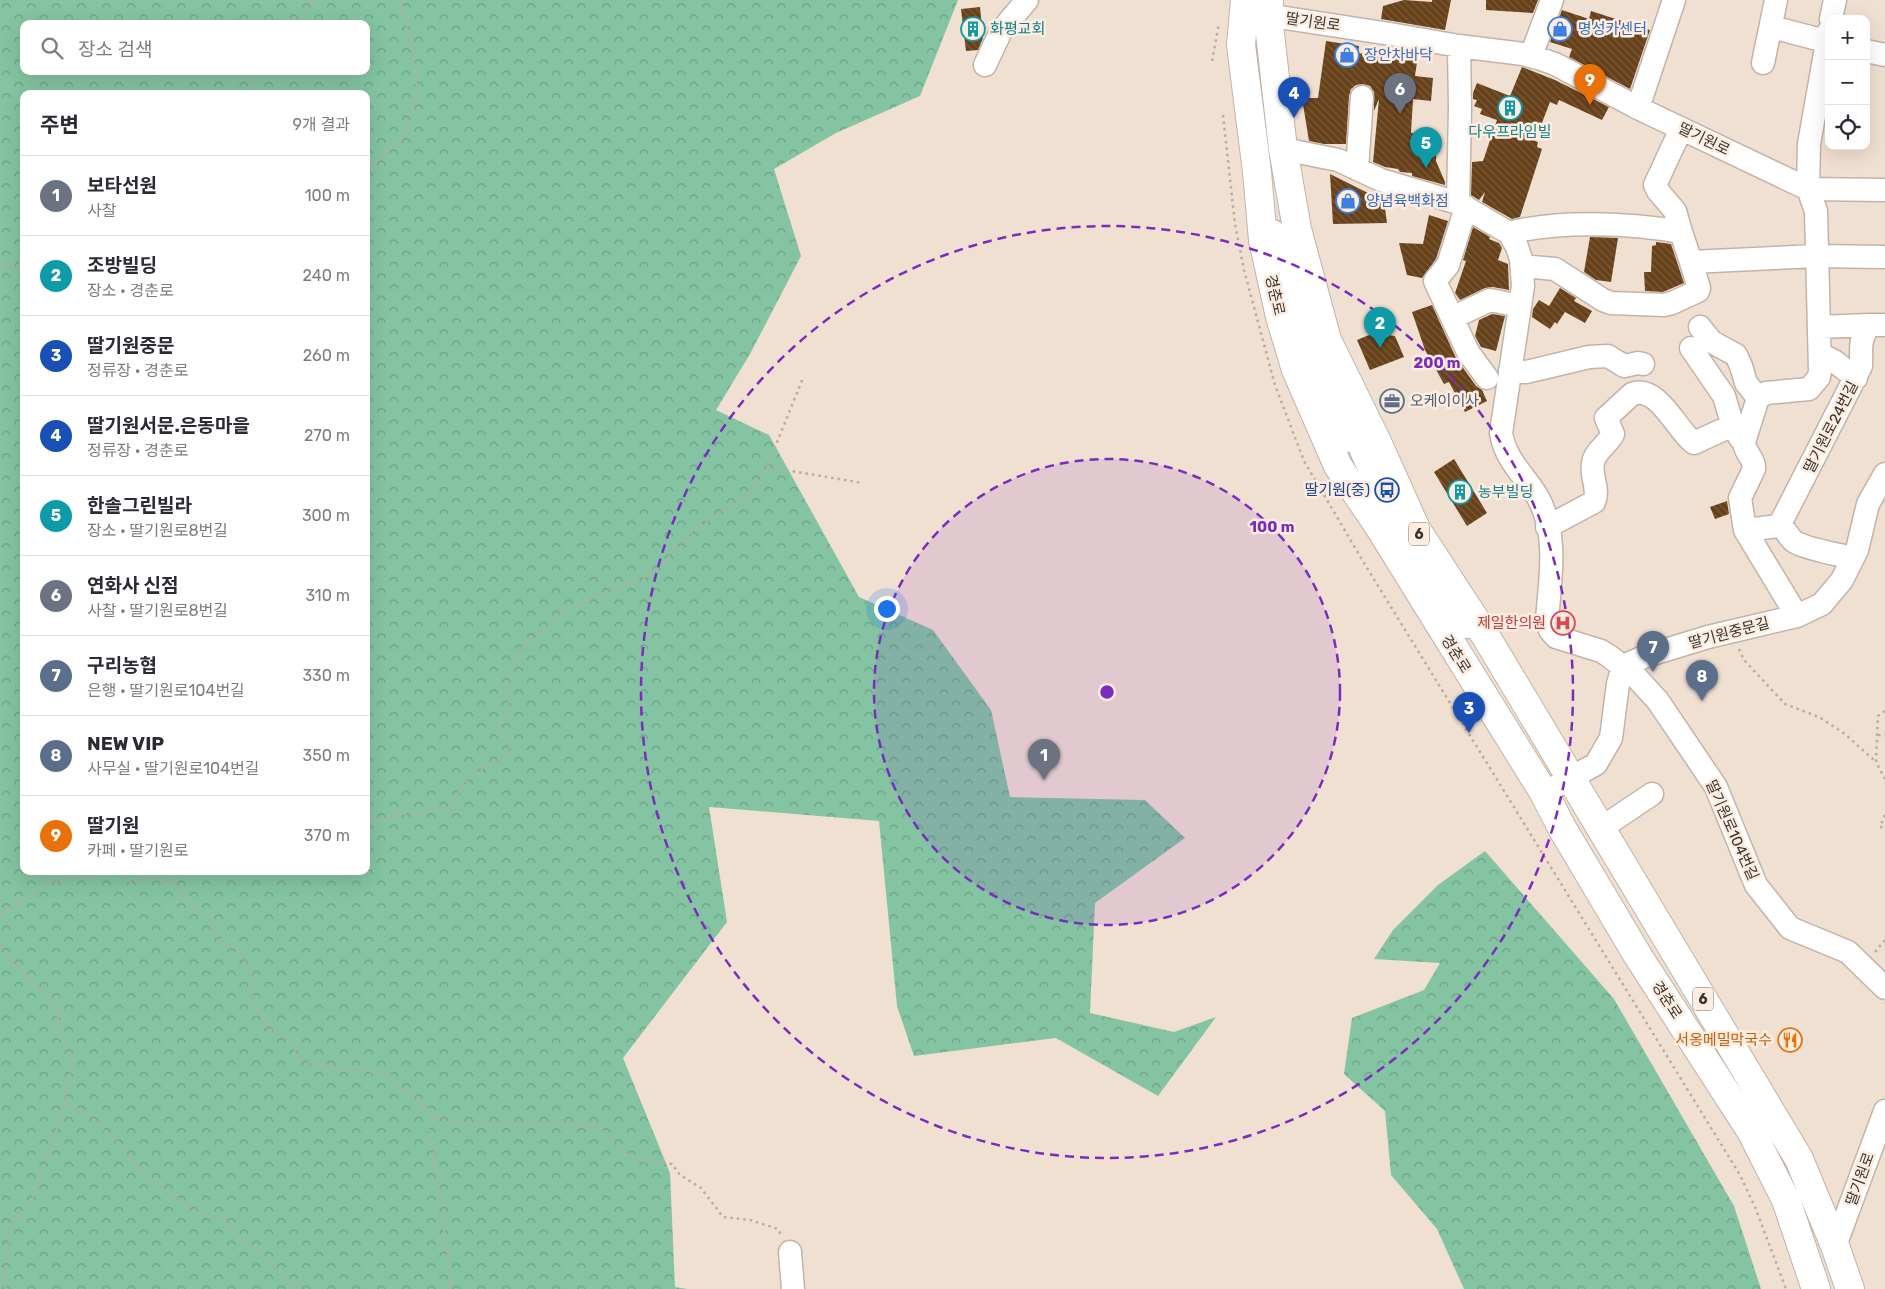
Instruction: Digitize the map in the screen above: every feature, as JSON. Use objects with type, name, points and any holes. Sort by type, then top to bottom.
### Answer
[{"type":"main road","name":"경춘로","points":[[1256,7],[1297,230],[1327,340],[1378,444],[1416,529],[1485,635],[1795,1151],[1835,1246],[1850,1289]]},
{"type":"main road","name":"경춘로","points":[[1256,7],[1241,45],[1257,172],[1263,240],[1280,317],[1296,370],[1338,466],[1378,524],[1544,793],[1562,828],[1638,956],[1751,1131],[1786,1200],[1816,1289]]},
{"type":"street","points":[[985,65],[1001,31],[1027,0]]},
{"type":"street","points":[[1531,56],[1552,0]]},
{"type":"street","points":[[1638,108],[1674,0]]},
{"type":"street","points":[[1763,63],[1772,27],[1776,0]]},
{"type":"street","points":[[1832,15],[1835,0]]},
{"type":"street","name":"딸기원로","points":[[1256,7],[1390,34],[1531,56],[1555,64],[1638,108],[1808,189],[1885,190]]},
{"type":"street","points":[[1772,27],[1825,37]]},
{"type":"street","points":[[1459,46],[1462,209],[1448,265],[1435,281],[1472,358],[1487,378]]},
{"type":"street","points":[[1870,52],[1885,55]]},
{"type":"street","points":[[1744,446],[1758,398],[1766,393],[1808,389],[1819,377],[1816,211],[1808,189],[1809,144],[1825,55]]},
{"type":"street","points":[[1357,169],[1362,96]]},
{"type":"street","points":[[1522,266],[1555,268],[1606,302],[1655,305],[1672,303],[1698,291],[1699,288],[1675,211],[1655,185],[1681,128]]},
{"type":"street","points":[[1283,149],[1338,160],[1381,180],[1462,209],[1508,233],[1517,247],[1522,266],[1523,286],[1501,434],[1502,441],[1512,462],[1537,497],[1545,515],[1547,527],[1594,502],[1597,494],[1593,461],[1613,434],[1606,418],[1632,394],[1641,393],[1652,397],[1674,418],[1694,443],[1732,425]]},
{"type":"street","points":[[1414,204],[1462,209]]},
{"type":"street","points":[[1508,233],[1525,229],[1604,225],[1649,226],[1681,232]]},
{"type":"street","points":[[1690,262],[1817,256],[1885,257]]},
{"type":"street","points":[[1452,318],[1490,300],[1520,306]]},
{"type":"street","name":"딸기원로24번길","points":[[1819,327],[1877,325]]},
{"type":"street","name":"딸기원로24번길","points":[[1779,526],[1862,366],[1861,341],[1877,325]]},
{"type":"street","points":[[1700,327],[1715,344],[1736,355],[1742,366],[1746,383],[1758,398]]},
{"type":"street","points":[[1691,348],[1724,396],[1732,425],[1754,464],[1754,473],[1740,498],[1745,530],[1796,616]]},
{"type":"street","points":[[1820,354],[1834,361],[1856,378]]},
{"type":"street","points":[[1510,372],[1526,372],[1589,357],[1608,356],[1624,366],[1638,363],[1643,364]]},
{"type":"street","name":"딸기원중문길","points":[[1623,666],[1646,656],[1796,616],[1822,604],[1842,580],[1857,550],[1868,504],[1885,474]]},
{"type":"street","name":"딸기원로104번길","points":[[1547,527],[1553,554],[1547,620],[1550,630],[1556,637],[1562,640],[1601,651],[1637,678],[1658,701],[1716,787],[1756,885],[1790,928],[1848,952],[1885,988]]},
{"type":"street","points":[[1745,530],[1783,527],[1788,536],[1796,543],[1853,558]]},
{"type":"street","points":[[1544,793],[1596,764],[1611,738],[1618,684],[1623,666]]},
{"type":"street","points":[[1600,829],[1652,794]]},
{"type":"street","name":"딸기원로","points":[[1835,1246],[1885,1111]]},
{"type":"street","points":[[790,1252],[793,1289]]},
{"type":"path","points":[[298,20],[314,0]]},
{"type":"path","points":[[370,169],[372,165],[404,135],[417,96],[416,66],[401,0]]},
{"type":"path","points":[[1212,61],[1219,23]]},
{"type":"path","points":[[251,90],[252,82],[257,75]]},
{"type":"path","points":[[0,268],[20,263]]},
{"type":"path","points":[[370,822],[404,814],[416,814],[426,809],[450,808],[465,782],[490,762],[499,760],[511,752],[508,736],[500,735],[499,722],[512,711],[507,686],[517,655],[530,638],[546,630],[563,609],[600,596],[614,587],[642,578],[663,563],[698,526],[746,496],[767,467],[803,378]]},
{"type":"path","points":[[767,467],[863,483]]},
{"type":"path","points":[[1731,632],[1744,660],[1785,704],[1819,717],[1845,734],[1876,762],[1885,779]]},
{"type":"path","points":[[1876,762],[1878,716],[1885,711]]},
{"type":"path","points":[[1878,735],[1885,735]]},
{"type":"path","points":[[1885,815],[1880,827],[1885,828]]},
{"type":"path","points":[[0,915],[46,883],[96,875]]},
{"type":"path","points":[[124,875],[130,882],[148,878],[176,883]]},
{"type":"path","points":[[176,883],[181,875]]},
{"type":"path","points":[[176,883],[186,901],[212,921],[215,936],[232,946],[247,963],[254,978],[249,985],[254,1003],[267,1028],[285,1037],[294,1047],[300,1059],[316,1067],[328,1066],[350,1072],[366,1071],[390,1074],[398,1086],[428,1108],[436,1118],[469,1124],[547,1123],[598,1126],[626,1154],[642,1161],[672,1164],[680,1175],[701,1188],[723,1217],[750,1220],[778,1229],[790,1252]]},
{"type":"path","points":[[0,946],[57,1009],[60,1031],[73,1060],[65,1105],[35,1193],[15,1222],[8,1244],[2,1284],[6,1289]]},
{"type":"path","points":[[65,1105],[89,1113],[116,1140],[139,1168],[164,1190],[204,1215],[222,1217],[244,1243],[261,1250],[270,1265],[279,1270],[287,1281],[302,1289]]},
{"type":"path","points":[[436,1118],[427,1133],[427,1138],[433,1143],[435,1170],[443,1209],[451,1289]]},
{"type":"green space","points":[[0,0],[958,0],[920,96],[836,133],[774,169],[801,256],[750,354],[716,410],[769,435],[859,597],[933,630],[991,710],[1010,797],[1145,800],[1185,838],[1095,903],[1090,1013],[1174,1032],[1216,1017],[1158,1096],[1056,1038],[914,1056],[897,1006],[879,821],[709,807],[727,922],[623,1058],[670,1173],[675,1287],[687,1289],[0,1289]]},
{"type":"green space","points":[[1485,851],[1614,999],[1734,1206],[1761,1289],[1464,1289],[1437,1229],[1391,1175],[1385,1111],[1344,1074],[1352,1018],[1424,990],[1440,963],[1374,959],[1393,930],[1438,885]]},
{"type":"building","points":[[1404,0],[1432,2],[1432,0],[1451,0],[1445,30],[1381,19],[1383,6]]},
{"type":"building","points":[[1486,0],[1538,0],[1533,13],[1486,10]]},
{"type":"building","name":"화평교회","points":[[980,7],[983,38],[978,50],[966,51],[961,9]]},
{"type":"building","points":[[1562,10],[1589,19],[1591,11],[1650,30],[1630,89],[1569,57],[1572,49],[1550,42]]},
{"type":"building","points":[[1326,41],[1359,46],[1358,53],[1387,58],[1388,50],[1418,55],[1415,76],[1433,78],[1431,101],[1413,99],[1411,133],[1437,134],[1436,161],[1445,185],[1373,162],[1379,99],[1374,111],[1374,92],[1370,86],[1356,85],[1351,89],[1346,144],[1324,144],[1309,141],[1302,98],[1318,98]]},
{"type":"building","points":[[1522,67],[1555,80],[1609,107],[1602,120],[1559,100],[1557,105],[1550,102],[1535,141],[1538,142],[1537,147],[1542,149],[1520,217],[1512,219],[1482,202],[1485,192],[1479,200],[1471,195],[1472,162],[1483,161],[1497,120],[1480,114],[1482,109],[1474,106],[1477,100],[1473,99],[1473,93],[1477,83],[1510,96]]},
{"type":"building","points":[[1330,174],[1370,194],[1383,194],[1387,223],[1333,224]]},
{"type":"building","points":[[1429,215],[1448,221],[1436,259],[1422,278],[1407,275],[1399,243],[1423,244]]},
{"type":"building","points":[[1473,227],[1490,237],[1489,239],[1499,243],[1502,248],[1498,260],[1508,264],[1509,290],[1493,287],[1485,288],[1460,300],[1455,293],[1466,261],[1463,260]]},
{"type":"building","points":[[1590,237],[1618,238],[1611,282],[1596,280],[1584,272]]},
{"type":"building","points":[[1656,242],[1671,244],[1684,283],[1663,292],[1645,291],[1644,272],[1651,272],[1652,246],[1656,245]]},
{"type":"building","points":[[1560,288],[1576,298],[1574,301],[1592,311],[1585,323],[1565,312],[1557,324],[1555,322],[1550,329],[1532,317],[1533,309],[1539,300],[1549,306]]},
{"type":"building","points":[[1432,305],[1456,358],[1476,386],[1482,390],[1487,401],[1465,412],[1449,382],[1444,384],[1425,350],[1412,312]]},
{"type":"building","points":[[1492,314],[1505,316],[1496,351],[1481,347],[1475,336],[1479,320]]},
{"type":"building","points":[[1374,333],[1395,336],[1404,357],[1370,370],[1357,340]]},
{"type":"building","name":"농부빌딩","points":[[1454,459],[1487,513],[1467,526],[1434,472]]},
{"type":"building","points":[[1727,501],[1729,514],[1715,519],[1710,507]]},
{"type":"place","name":"화평교회","points":[[973,29]]},
{"type":"place","name":"명성카센터","points":[[1560,29]]},
{"type":"place","name":"장안차바닥","points":[[1347,55]]},
{"type":"place","name":"딸기원","points":[[1590,105]]},
{"type":"place","name":"다우프라임빌","points":[[1510,108]]},
{"type":"place","name":"연화사 신점","points":[[1400,114]]},
{"type":"place","name":"딸기원서문.은동마을","points":[[1294,118]]},
{"type":"place","name":"한솔그린빌라","points":[[1426,168]]},
{"type":"place","name":"양념육백화점","points":[[1348,201]]},
{"type":"place","name":"조방빌딩","points":[[1380,348]]},
{"type":"place","name":"오케이이사","points":[[1392,401]]},
{"type":"place","name":"딸기원(중)","points":[[1387,490]]},
{"type":"place","name":"농부빌딩","points":[[1460,492]]},
{"type":"place","name":"제일한의원","points":[[1563,623]]},
{"type":"place","name":"구리농협","points":[[1653,672]]},
{"type":"place","name":"NEW VIP","points":[[1702,701]]},
{"type":"place","name":"딸기원중문","points":[[1469,733]]},
{"type":"place","name":"보타선원","points":[[1044,780]]},
{"type":"place","name":"서옹메밀막국수","points":[[1790,1040]]}]
